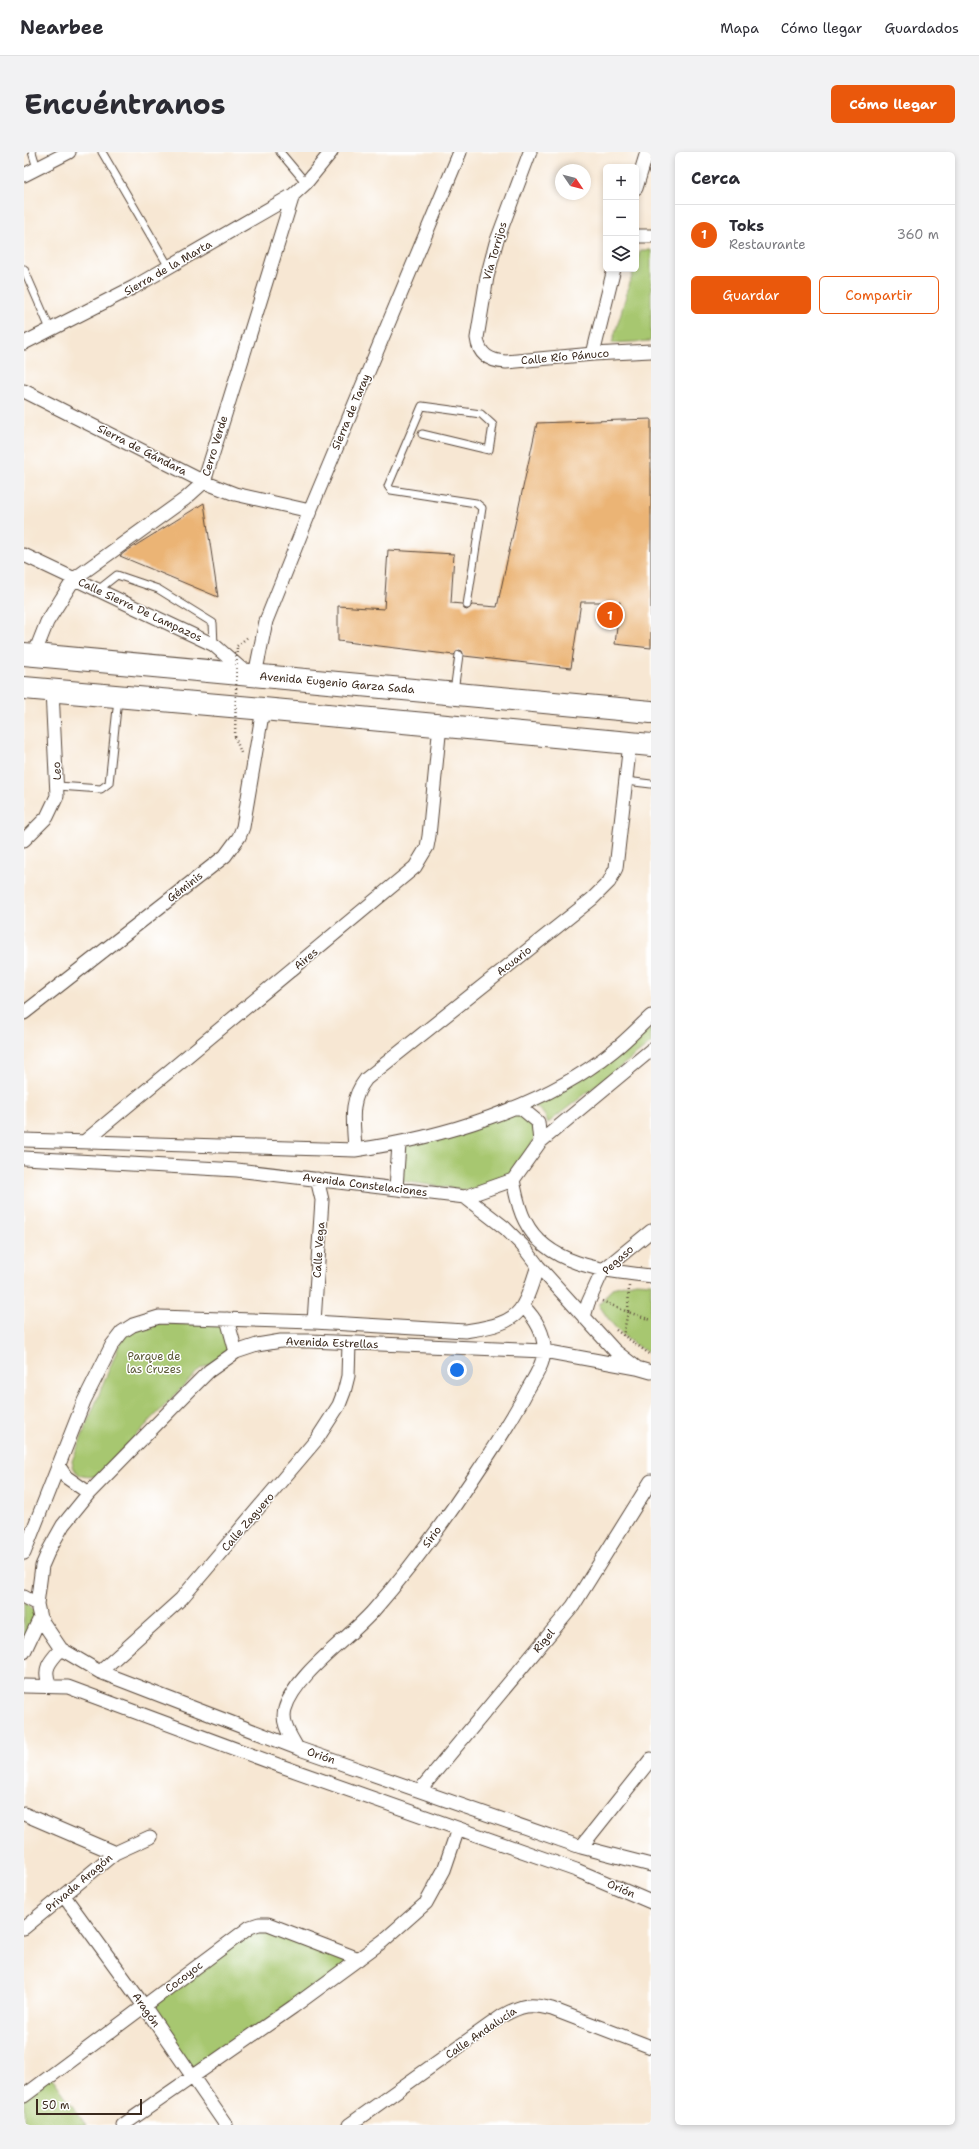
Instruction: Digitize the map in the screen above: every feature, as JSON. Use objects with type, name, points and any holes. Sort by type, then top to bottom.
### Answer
[{"type":"highway","name":"Avenida Eugenio Garza Sada","points":[[29,654],[651,712]]},
{"type":"highway","points":[[24,688],[263,708],[651,746]]},
{"type":"street","points":[[24,175],[69,152]]},
{"type":"street","points":[[306,184],[331,152]]},
{"type":"street","name":"Vía Torrijos","points":[[482,354],[478,346],[477,338],[487,278],[496,243],[530,152]]},
{"type":"street","points":[[639,178],[647,152]]},
{"type":"street","name":"Sierra de Taray","points":[[252,675],[266,621],[458,153]]},
{"type":"street","name":"Sierra de la Marta","points":[[24,343],[51,331],[169,267],[293,196],[306,184]]},
{"type":"street","name":"Cerro Verde","points":[[29,654],[74,579],[185,499],[204,482],[293,196]]},
{"type":"street","points":[[639,236],[651,236]]},
{"type":"street","points":[[593,354],[613,272]]},
{"type":"street","name":"Calle Río Pánuco","points":[[482,354],[495,362],[506,362],[593,354],[651,351]]},
{"type":"street","name":"Sierra de Gándara","points":[[24,391],[204,482],[235,494],[310,511]]},
{"type":"street","name":"Calle Sierra De Lampazos","points":[[24,555],[214,644],[252,675]]},
{"type":"street","name":"Leo","points":[[24,840],[47,817],[57,796],[58,786],[52,690]]},
{"type":"street","name":"Géminis","points":[[24,1013],[225,856],[232,848],[243,827],[263,708]]},
{"type":"street","name":"Aires","points":[[84,1142],[415,867],[427,847],[429,836],[440,725]]},
{"type":"street","name":"Acuario","points":[[354,1150],[353,1105],[360,1087],[366,1079],[592,899],[609,882],[616,868],[630,743]]},
{"type":"street","points":[[24,1140],[354,1150],[399,1144],[462,1126],[547,1093],[613,1051],[651,1016]]},
{"type":"street","points":[[651,1050],[540,1142],[513,1180],[519,1207],[532,1233],[545,1246],[567,1259],[603,1270],[651,1276]]},
{"type":"street","points":[[511,1108],[521,1108],[538,1122],[540,1142]]},
{"type":"street","points":[[396,1188],[399,1144]]},
{"type":"street","name":"Avenida Constelaciones","points":[[24,1158],[237,1170],[465,1197],[513,1180]]},
{"type":"street","name":"Calle Vega","points":[[314,1322],[322,1200],[317,1179]]},
{"type":"street","name":"Avenida Estrellas","points":[[465,1197],[505,1228],[522,1245],[538,1266],[615,1351],[637,1368]]},
{"type":"street","name":"Pegaso","points":[[584,1317],[588,1303],[603,1270],[651,1231]]},
{"type":"street","points":[[538,1266],[523,1306],[538,1323],[544,1351]]},
{"type":"street","name":"Avenida Estrellas","points":[[24,1553],[84,1401],[112,1345],[122,1332],[133,1324],[159,1317],[314,1322],[464,1331],[498,1324],[510,1318],[523,1306]]},
{"type":"street","points":[[227,1320],[236,1352]]},
{"type":"street","name":"Avenida Estrellas","points":[[37,1604],[42,1566],[63,1525],[89,1493],[209,1371],[236,1352],[257,1345],[281,1341],[544,1351],[637,1368],[651,1372]]},
{"type":"street","name":"Calle Zaguero","points":[[100,1672],[181,1599],[317,1440],[339,1405],[344,1392],[348,1376],[350,1344]]},
{"type":"street","name":"Sirio","points":[[297,1748],[285,1725],[285,1710],[291,1695],[308,1674],[373,1611],[436,1534],[518,1409],[542,1361],[544,1351]]},
{"type":"street","points":[[58,1465],[66,1477],[89,1493]]},
{"type":"street","name":"Rigel","points":[[420,1790],[573,1606],[651,1480]]},
{"type":"street","points":[[24,1597],[37,1604]]},
{"type":"street","name":"Orión","points":[[37,1604],[40,1618],[61,1649],[100,1672],[297,1748],[581,1847],[651,1865]]},
{"type":"street","points":[[24,1652],[40,1618]]},
{"type":"street","points":[[50,1686],[46,1672],[47,1664],[61,1649]]},
{"type":"street","name":"Orión","points":[[24,1686],[68,1687],[281,1766],[576,1870],[651,1902]]},
{"type":"street","points":[[581,1847],[651,1759]]},
{"type":"street","name":"Privada Aragón","points":[[24,1814],[115,1853]]},
{"type":"street","points":[[123,2125],[359,1959],[426,1902],[444,1870],[458,1829]]},
{"type":"street","name":"Privada Aragón","points":[[24,1928],[115,1853],[150,1837]]},
{"type":"street","name":"Aragón","points":[[64,1896],[144,2006],[226,2125]]},
{"type":"street","name":"Cocoyoc","points":[[24,2096],[250,1928],[259,1924],[268,1924],[359,1959]]},
{"type":"street","name":"Calle Andalucía","points":[[348,2125],[502,2016],[519,2007],[536,2005],[552,2009],[651,2047]]},
{"type":"lane","points":[[32,152],[37,168]]},
{"type":"lane","points":[[102,152],[169,267]]},
{"type":"lane","points":[[280,152],[306,184]]},
{"type":"lane","points":[[24,269],[51,331]]},
{"type":"lane","points":[[422,434],[489,450],[493,425],[481,414],[422,406],[388,486],[391,490],[476,503],[482,508],[467,605]]},
{"type":"lane","points":[[98,590],[117,575],[158,589],[213,623],[214,644]]},
{"type":"lane","points":[[453,694],[459,655]]},
{"type":"lane","points":[[58,786],[101,789],[109,783],[118,696]]},
{"type":"lane","points":[[626,781],[651,784]]},
{"type":"path","points":[[235,737],[237,646]]},
{"type":"path","points":[[623,1336],[628,1312],[629,1282],[625,1283]]},
{"type":"path","points":[[599,1305],[603,1296]]},
{"type":"path","points":[[601,1300],[606,1304],[651,1320]]},
{"type":"path","points":[[612,1327],[651,1355]]},
{"type":"green space","points":[[640,250],[651,250],[651,341],[612,343],[633,272],[639,272]]},
{"type":"green space","points":[[651,1028],[651,1043],[548,1123],[542,1112],[530,1105],[633,1042]]},
{"type":"green space","points":[[525,1114],[538,1134],[514,1173],[471,1191],[402,1181],[405,1146],[505,1115]]},
{"type":"green space","points":[[636,1282],[651,1283],[651,1354],[621,1334],[599,1305],[612,1288]]},
{"type":"green space","name":"Parque de las Cruzes","points":[[150,1323],[220,1325],[225,1329],[231,1346],[221,1359],[200,1369],[97,1476],[87,1477],[80,1475],[75,1470],[72,1461],[119,1345],[127,1333]]},
{"type":"green space","points":[[24,1602],[28,1604],[37,1615],[24,1646]]},
{"type":"green space","points":[[259,1924],[359,1959],[193,2076],[144,2006]]},
{"type":"green space","points":[[51,2076],[86,2125],[24,2125],[24,2096]]},
{"type":"building","points":[[651,419],[651,648],[615,644],[620,602],[581,602],[571,668],[464,656],[462,651],[459,650],[454,655],[338,641],[338,606],[384,609],[388,550],[454,554],[451,603],[462,604],[464,609],[467,610],[472,605],[497,607],[537,423]]},
{"type":"building","points":[[204,503],[218,597],[120,556],[125,552]]},
{"type":"place","name":"Toks","points":[[610,615]]}]
